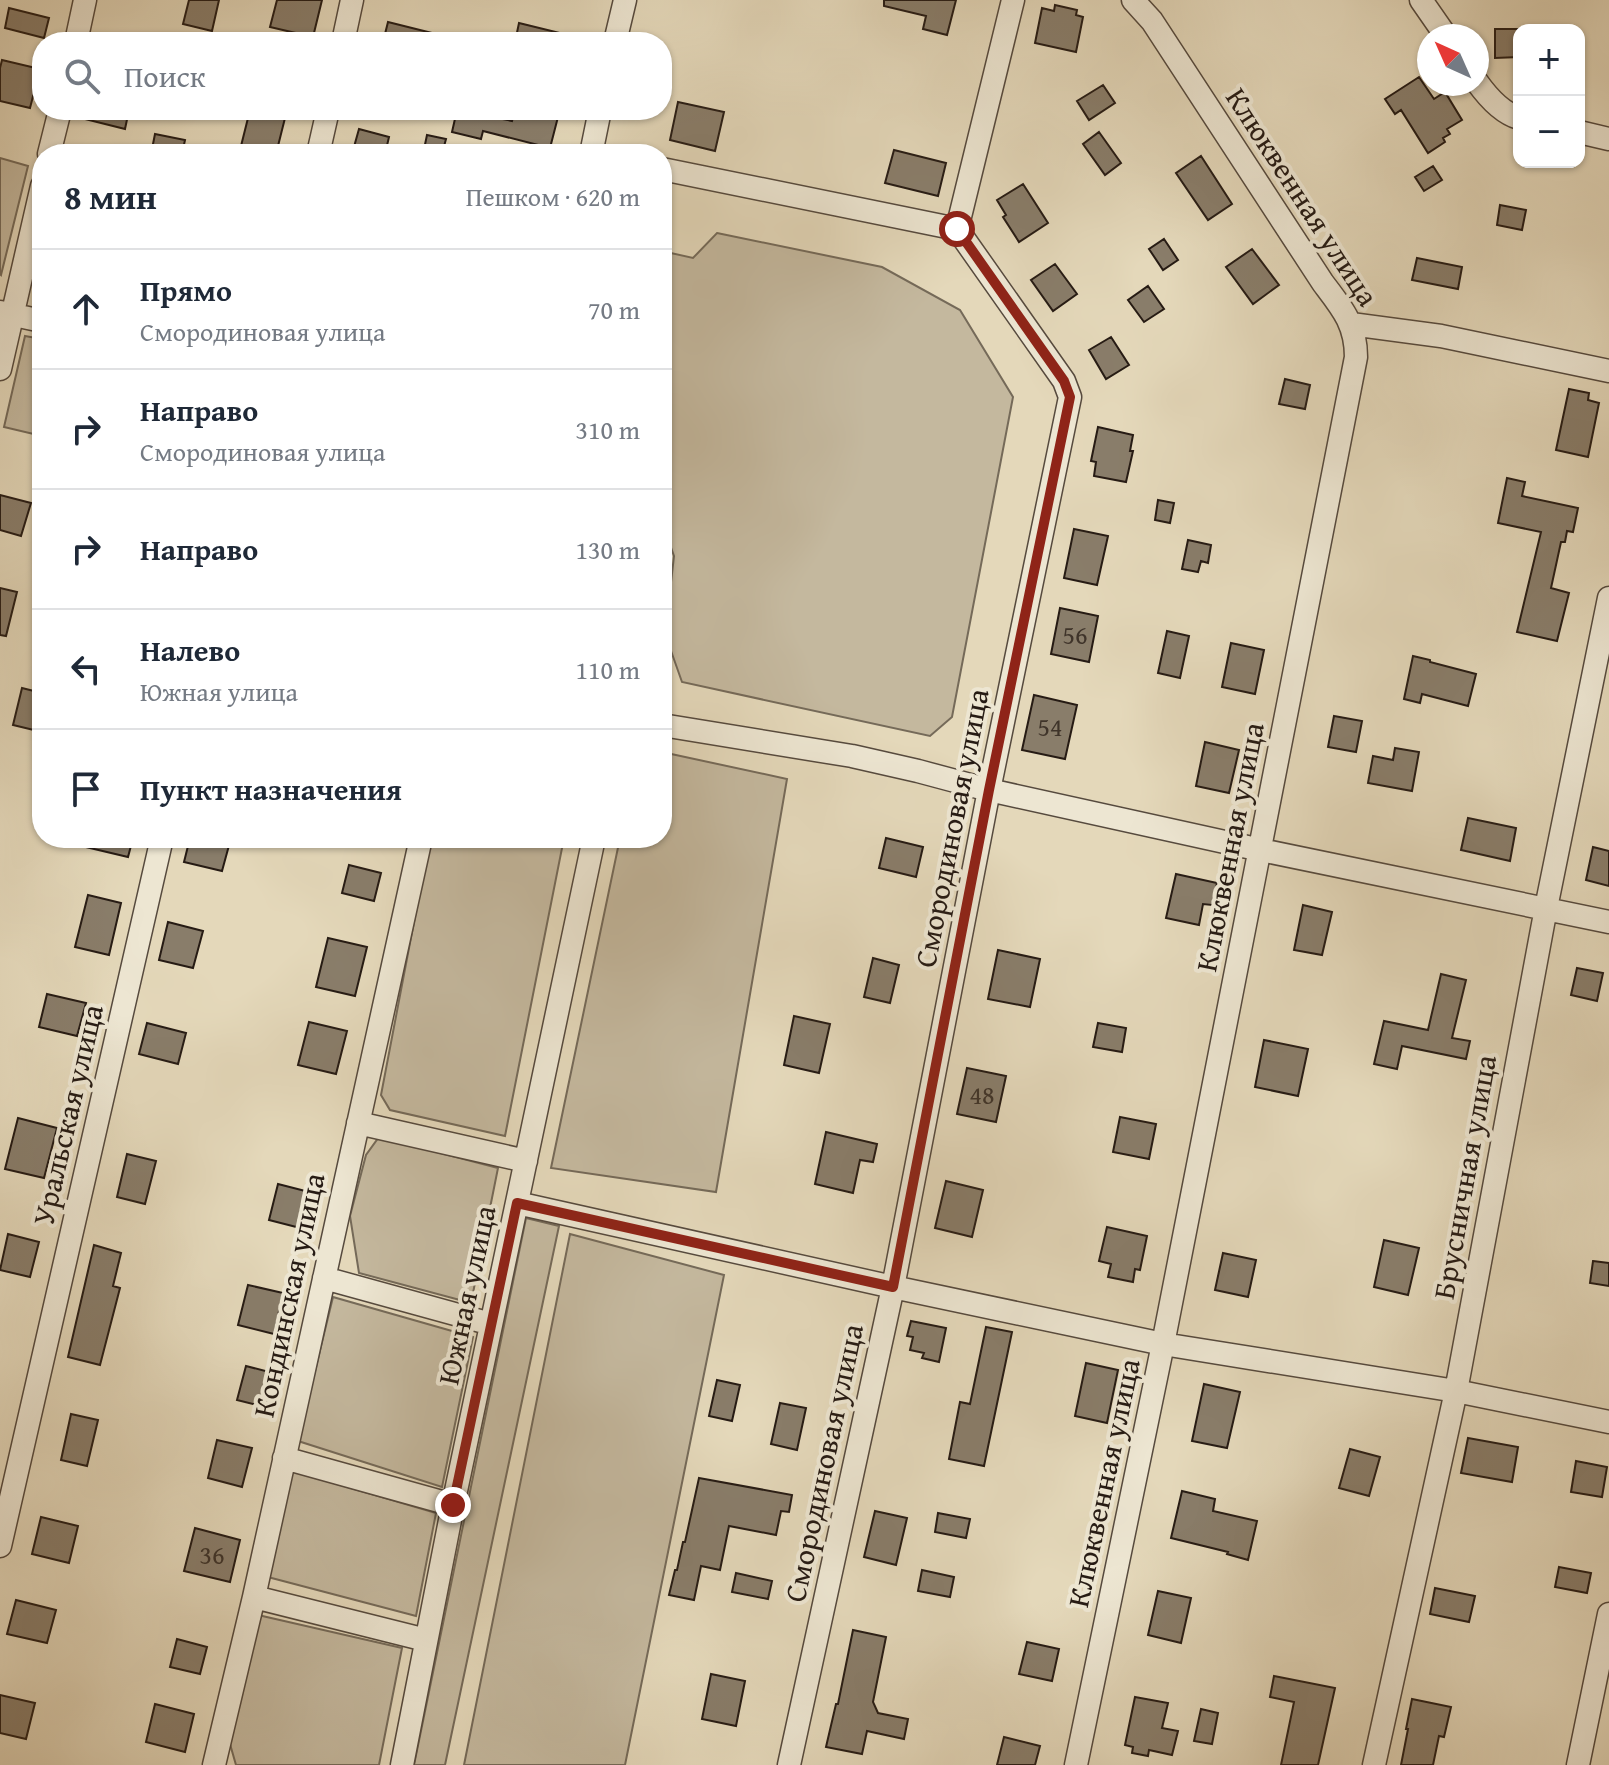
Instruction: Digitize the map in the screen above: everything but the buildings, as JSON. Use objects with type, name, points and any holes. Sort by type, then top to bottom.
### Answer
[{"type":"street","points":[[78,32],[85,0]]},
{"type":"street","points":[[345,32],[352,0]]},
{"type":"street","points":[[617,32],[625,0]]},
{"type":"street","points":[[672,171],[957,229],[1013,0]]},
{"type":"street","name":"Клюквенная улица","points":[[1076,1765],[1163,1344],[1356,357],[1356,342],[1344,311],[1152,21],[1133,0]]},
{"type":"street","points":[[1421,0],[1438,24]]},
{"type":"street","points":[[1488,96],[1513,116]]},
{"type":"street","points":[[52,144],[58,120]]},
{"type":"street","points":[[320,144],[326,120]]},
{"type":"street","points":[[593,144],[598,120]]},
{"type":"street","points":[[1585,133],[1609,139]]},
{"type":"street","points":[[0,369],[6,313],[32,221]]},
{"type":"street","name":"Смородиновая улица","points":[[789,1765],[893,1287],[989,790],[1070,397],[1064,381],[957,229]]},
{"type":"street","points":[[6,313],[32,319]]},
{"type":"street","points":[[1351,324],[1441,336],[1609,371]]},
{"type":"street","name":"Брусничная улица","points":[[1374,1765],[1456,1391],[1546,908],[1609,598]]},
{"type":"street","points":[[672,727],[852,756],[989,790],[1261,850],[1609,922]]},
{"type":"street","name":"Уральская улица","points":[[0,1546],[160,848]]},
{"type":"street","name":"Кондинская улица","points":[[214,1765],[254,1597],[419,848]]},
{"type":"street","name":"Южная улица","points":[[402,1765],[453,1505],[592,848]]},
{"type":"street","points":[[358,1123],[526,1161]]},
{"type":"street","points":[[517,1203],[1163,1344],[1456,1391],[1609,1422]]},
{"type":"street","points":[[324,1278],[491,1324]]},
{"type":"street","points":[[284,1458],[453,1505]]},
{"type":"street","points":[[254,1597],[426,1640]]},
{"type":"street","points":[[1578,1765],[1609,1614]]},
{"type":"shaded area","points":[[0,158],[28,166],[1,275],[0,274]]},
{"type":"shaded area","points":[[717,233],[882,267],[960,310],[1013,397],[952,717],[930,736],[682,682],[672,654],[672,253],[693,258]]},
{"type":"shaded area","points":[[25,336],[32,337],[32,434],[4,427]]},
{"type":"shaded area","points":[[672,754],[787,779],[716,1192],[551,1168],[618,848],[672,848]]},
{"type":"shaded area","points":[[428,848],[562,848],[505,1136],[390,1110],[381,1095]]},
{"type":"shaded area","points":[[379,1137],[498,1168],[471,1303],[359,1273],[350,1216],[366,1155]]},
{"type":"shaded area","points":[[526,1218],[559,1226],[445,1765],[414,1765]]},
{"type":"shaded area","points":[[570,1234],[724,1275],[625,1765],[464,1765]]},
{"type":"shaded area","points":[[333,1297],[473,1337],[442,1487],[298,1441]]},
{"type":"shaded area","points":[[293,1471],[436,1513],[416,1616],[264,1576]]},
{"type":"shaded area","points":[[258,1615],[402,1648],[379,1765],[236,1765],[230,1744]]},
{"type":"route","points":[[453,1505],[517,1203],[893,1287],[989,790],[1070,397],[1064,381],[957,229]]}]
